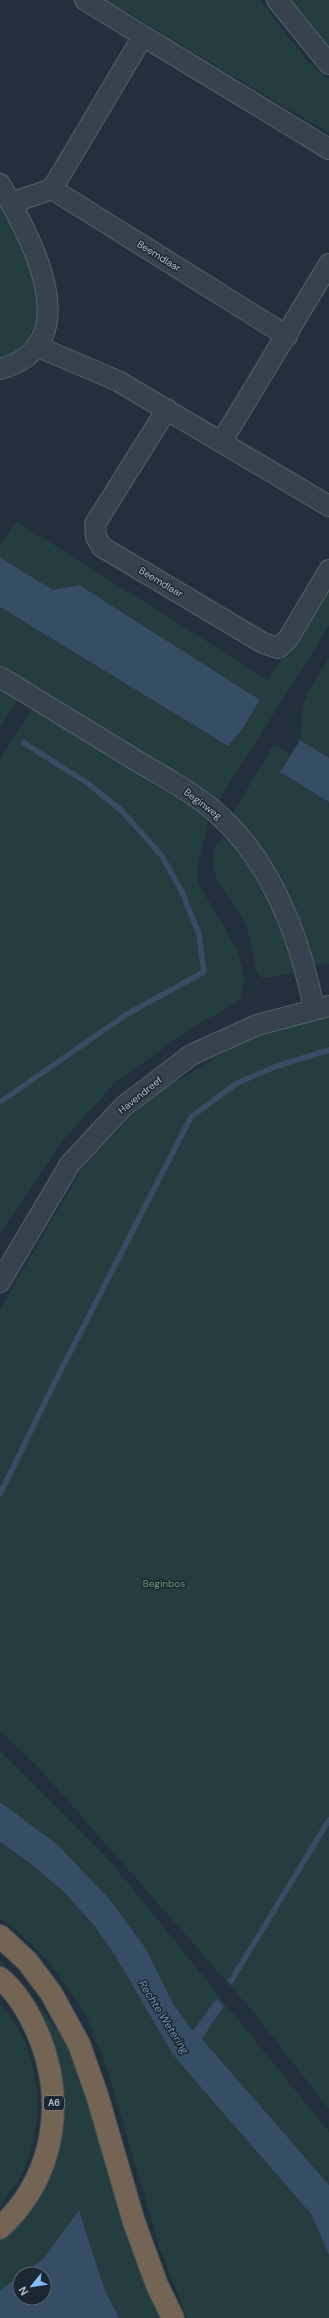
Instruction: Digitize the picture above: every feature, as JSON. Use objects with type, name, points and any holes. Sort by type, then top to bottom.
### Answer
[{"type":"highway","points":[[0,1936],[27,1961],[51,1993],[79,2044],[97,2095],[134,2222],[157,2285],[173,2318]]},
{"type":"highway","name":"A6","points":[[0,1978],[28,2012],[45,2048],[53,2079],[54,2108],[51,2136],[43,2165],[29,2193],[11,2218],[0,2228]]},
{"type":"street","points":[[85,0],[329,149]]},
{"type":"street","points":[[276,0],[329,64]]},
{"type":"street","points":[[11,203],[52,189],[144,36]]},
{"type":"street","points":[[0,184],[11,203],[36,256],[47,293],[47,320],[36,346],[23,358],[0,369]]},
{"type":"street","name":"Beemdlaar","points":[[52,189],[287,336]]},
{"type":"street","points":[[222,441],[287,336],[329,264]]},
{"type":"street","points":[[36,346],[118,381],[222,441],[329,506]]},
{"type":"street","name":"Beemdlaar","points":[[166,409],[95,524],[96,536],[102,547],[263,643],[278,648],[288,639],[329,570]]},
{"type":"street","name":"Beginweg","points":[[0,677],[191,794],[222,818],[260,864],[292,925],[308,975],[322,1007]]},
{"type":"street","name":"Havendreef","points":[[0,1282],[70,1164],[124,1106],[191,1055],[257,1025],[322,1007]]},
{"type":"green space","points":[[106,0],[260,0],[307,61],[329,79],[329,133]]},
{"type":"green space","points":[[285,0],[329,0],[329,52]]},
{"type":"green space","points":[[0,202],[27,255],[41,306],[32,337],[8,358],[0,359]]},
{"type":"green space","points":[[16,521],[268,680],[329,584],[329,626],[219,800],[213,802],[0,669],[0,607],[228,746],[241,731],[260,701],[53,590],[0,557],[0,547]]},
{"type":"green space","points":[[329,658],[329,758],[300,740],[302,708],[310,688]]},
{"type":"green space","points":[[0,686],[18,698],[0,728]]},
{"type":"green space","points":[[33,707],[119,759],[209,818],[198,865],[198,883],[236,947],[245,978],[241,1000],[193,1027],[116,1082],[65,1138],[0,1233],[0,760]]},
{"type":"green space","points":[[274,744],[290,754],[280,772],[329,802],[329,964],[315,966],[230,818]]},
{"type":"green space","points":[[226,838],[249,869],[268,901],[284,935],[297,972],[264,978],[259,976],[256,971],[252,947],[245,923],[222,888],[214,871],[214,850],[221,839]]},
{"type":"green space","name":"Beginbos","points":[[329,1018],[329,2109],[254,2013],[39,1768],[0,1730],[0,1309],[82,1169],[133,1114],[159,1092],[236,1045],[285,1026]]},
{"type":"green space","points":[[0,1751],[111,1862],[329,2132],[329,2185],[202,2039],[224,2006],[216,1999],[193,2032],[173,2004],[146,1949],[57,1844],[0,1802]]},
{"type":"green space","points":[[0,1842],[31,1864],[64,1892],[96,1928],[116,1957],[173,2055],[311,2214],[329,2255],[329,2318],[187,2318],[160,2249],[107,2068],[85,2012],[48,1961],[15,1929],[0,1919]]},
{"type":"green space","points":[[0,1960],[31,1995],[64,2039],[86,2086],[163,2318],[119,2318],[105,2290],[79,2210],[44,2258],[33,2266],[12,2266],[12,2281],[0,2290],[0,2239],[5,2235],[61,2089],[0,1969]]},
{"type":"green space","points":[[0,2004],[14,2022],[25,2043],[32,2065],[36,2088],[37,2112],[35,2135],[29,2158],[19,2179],[0,2207]]},
{"type":"water","points":[[0,557],[53,590],[79,585],[260,700],[241,731],[228,746],[0,607]]},
{"type":"water","points":[[300,740],[329,758],[329,802],[280,772]]},
{"type":"water","name":"Rechte Wetering","points":[[0,1802],[57,1844],[110,1900],[146,1949],[173,2004],[193,2031],[216,1999],[224,2006],[202,2039],[329,2185],[329,2255],[311,2214],[173,2055],[116,1957],[96,1928],[64,1892],[31,1864],[0,1842]]},
{"type":"water","points":[[79,2210],[105,2290],[119,2318],[0,2318],[0,2290],[12,2282],[12,2306],[52,2306],[52,2266],[33,2266],[44,2258]]},
{"type":"waterway","points":[[0,1102],[127,1014],[204,972],[199,934],[182,892],[162,856],[122,811],[86,782],[24,743]]},
{"type":"waterway","points":[[0,1494],[55,1382],[191,1117],[237,1083],[277,1066],[329,1050]]},
{"type":"waterway","points":[[231,1981],[329,1820]]}]
